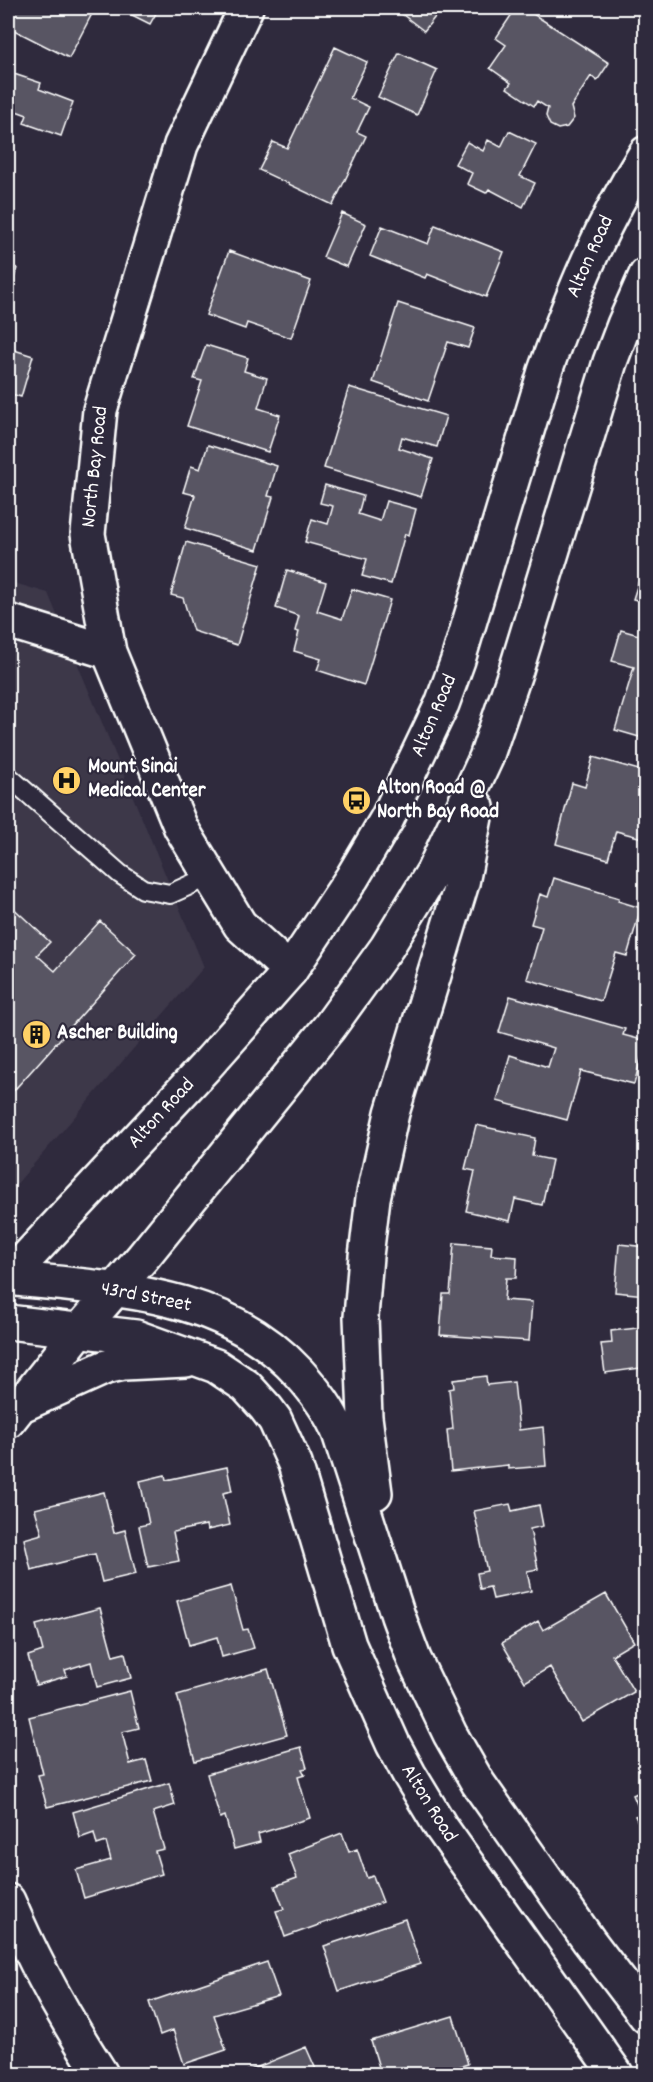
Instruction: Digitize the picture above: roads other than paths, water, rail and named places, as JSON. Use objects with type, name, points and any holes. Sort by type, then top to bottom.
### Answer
[{"type":"main road","name":"North Bay Road","points":[[246,8],[181,145],[99,410],[88,534],[109,652],[180,828],[240,925],[290,971]]},
{"type":"main road","name":"Alton Road","points":[[8,1278],[205,1067],[290,971],[352,878],[387,819],[442,704],[465,637],[559,330],[607,219],[645,153]]},
{"type":"main road","points":[[8,1438],[14,1414],[80,1330],[330,1026],[366,978],[433,872],[486,758],[517,667],[610,362],[645,275]]},
{"type":"main road","points":[[8,621],[109,652]]},
{"type":"main road","points":[[486,758],[462,883],[392,1113],[378,1173],[370,1223],[362,1317],[365,1417],[385,1570],[414,1659],[450,1734],[478,1783],[589,1941],[645,2016]]},
{"type":"main road","name":"43rd Street","points":[[8,1278],[156,1295],[212,1312],[253,1334],[295,1368],[320,1397],[334,1420],[385,1570]]},
{"type":"main road","name":"43rd Street","points":[[8,1322],[136,1336],[216,1366],[246,1386],[275,1420],[285,1439],[307,1499]]},
{"type":"main road","points":[[14,1414],[106,1367],[124,1363],[197,1359]]},
{"type":"main road","name":"Alton Road","points":[[307,1499],[349,1645],[393,1744],[409,1774],[461,1856],[616,2074]]},
{"type":"main road","points":[[8,1900],[28,1949],[53,1997],[101,2074]]},
{"type":"lane","points":[[8,776],[120,874],[143,889],[170,894],[210,876]]},
{"type":"place","name":"Mount Sinai Medical Center","points":[[67,780]]},
{"type":"place","name":"Alton Road @ North Bay Road","points":[[356,801]]},
{"type":"place","name":"Ascher Building","points":[[36,1034]]}]
